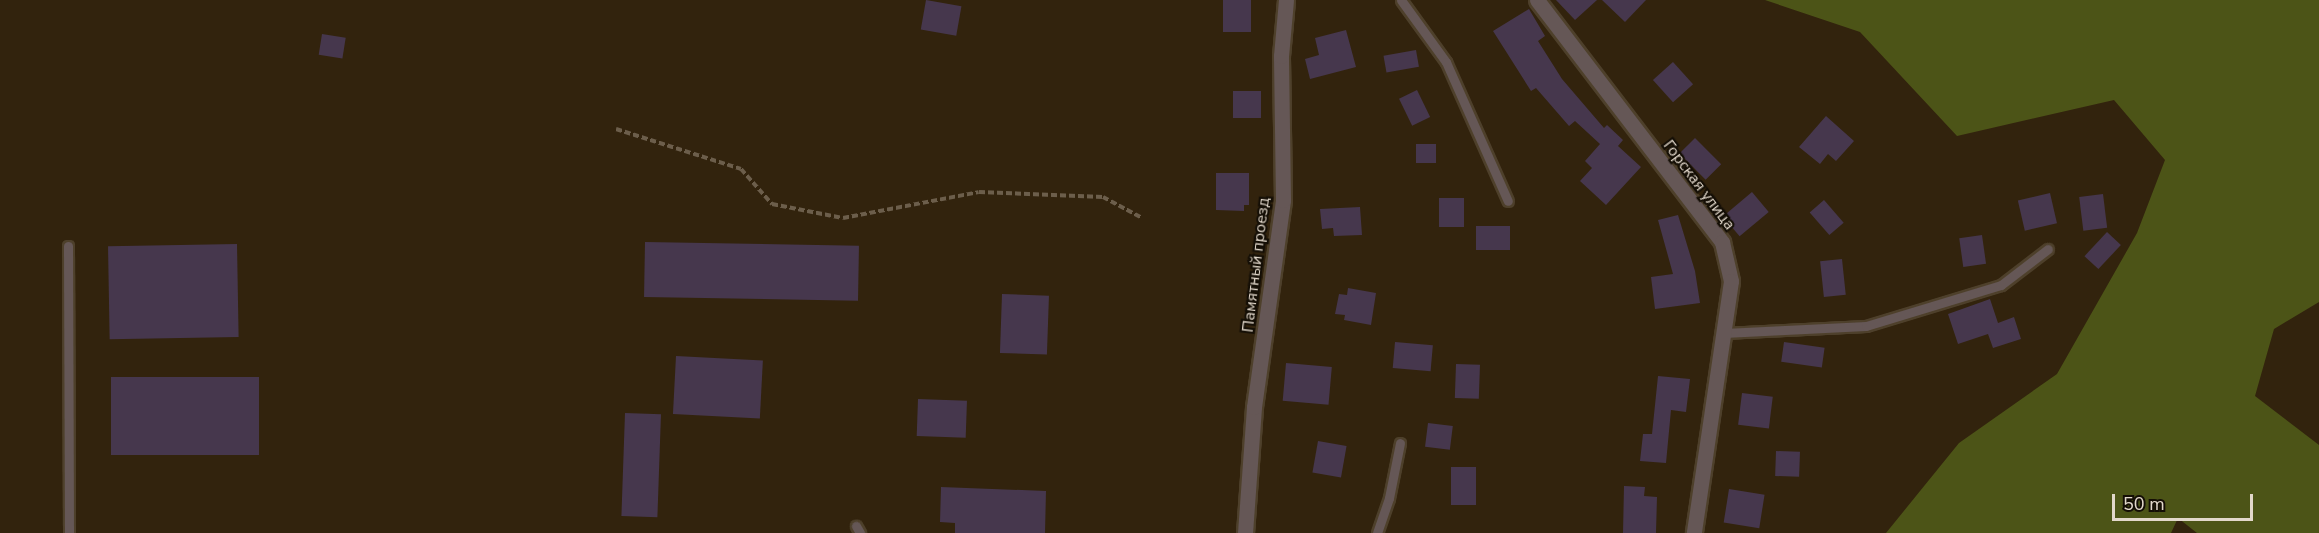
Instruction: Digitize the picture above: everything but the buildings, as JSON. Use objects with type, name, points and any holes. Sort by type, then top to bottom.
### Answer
[{"type":"street","name":"Памятный проезд","points":[[1245,533],[1254,407],[1283,200],[1281,56],[1286,0]]},
{"type":"street","name":"Горская улица","points":[[1537,0],[1722,242],[1731,282],[1694,533]]},
{"type":"lane","points":[[1401,0],[1446,62],[1508,201]]},
{"type":"lane","points":[[68,246],[69,533]]},
{"type":"lane","points":[[1724,333],[1866,326],[2001,285],[2048,249]]},
{"type":"lane","points":[[1377,533],[1389,498],[1400,443]]},
{"type":"path","points":[[616,129],[741,169],[772,204],[843,219],[979,192],[1103,197],[1142,218]]},
{"type":"green space","points":[[1765,0],[2319,0],[2319,302],[2274,329],[2255,396],[2319,445],[2319,533],[2197,533],[2178,518],[2171,533],[1886,533],[1959,443],[2057,374],[2137,233],[2165,160],[2114,100],[1957,136],[1860,32]]}]
